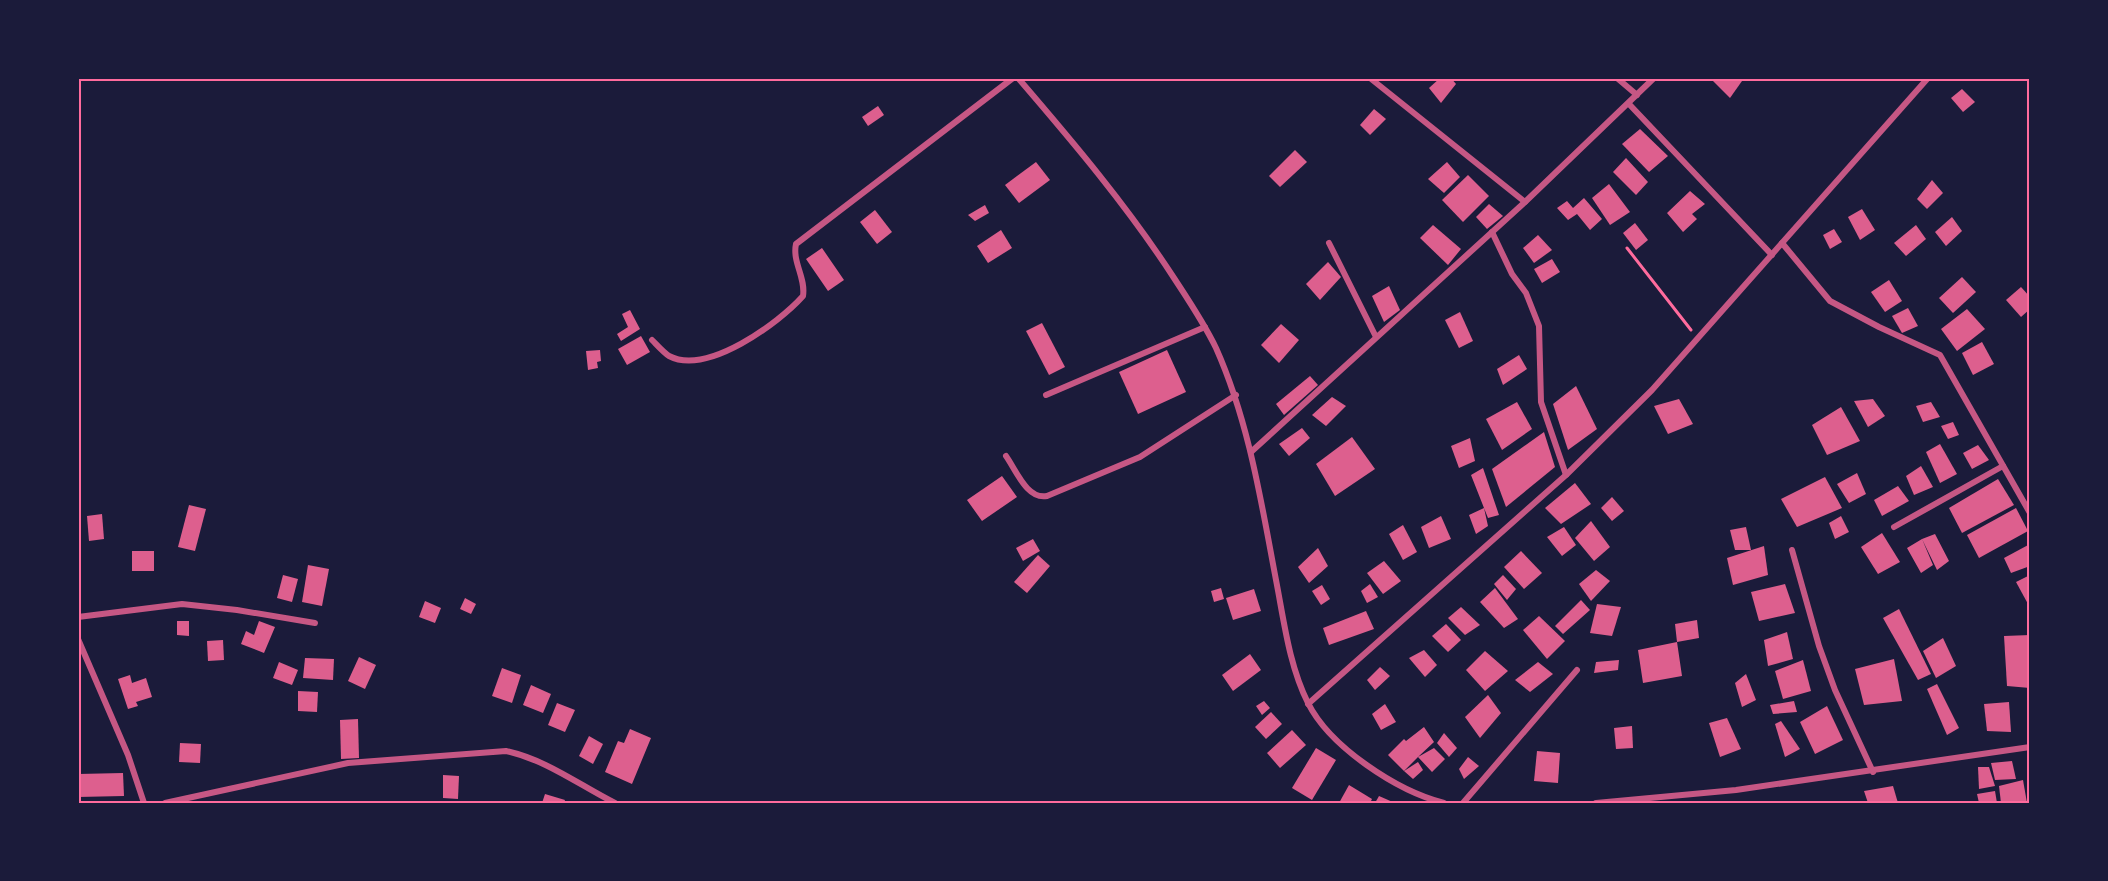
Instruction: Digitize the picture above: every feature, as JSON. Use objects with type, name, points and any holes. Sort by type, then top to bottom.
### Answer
[{"type":"street","points":[[652,340],[669,356],[689,359],[741,345],[794,306],[803,296],[804,288],[795,256],[796,244],[1013,78]]},
{"type":"street","points":[[1018,78],[1145,234],[1205,327],[1236,394],[1251,452],[1292,662],[1308,704],[1329,731],[1367,766],[1406,788],[1444,803]]},
{"type":"street","points":[[1370,78],[1525,202]]},
{"type":"street","points":[[1617,78],[1637,94]]},
{"type":"street","points":[[1251,452],[1525,202],[1654,78]]},
{"type":"street","points":[[1308,704],[1566,475],[1652,390],[1923,79]]},
{"type":"street","points":[[1629,104],[1772,255]]},
{"type":"street","points":[[1492,232],[1512,274],[1526,292],[1539,326],[1541,402],[1566,475]]},
{"type":"street","points":[[1329,243],[1376,338]]},
{"type":"street","points":[[1782,243],[1830,301],[1879,327],[1940,354],[2003,466],[2027,502],[2030,513]]},
{"type":"street","points":[[1046,394],[1205,327]]},
{"type":"street","points":[[1006,456],[1030,492],[1035,496],[1047,496],[1140,457],[1236,394]]},
{"type":"street","points":[[1894,527],[2003,466]]},
{"type":"street","points":[[1792,550],[1827,668],[1874,772]]},
{"type":"street","points":[[78,617],[182,604],[315,623]]},
{"type":"street","points":[[78,639],[128,755],[144,803]]},
{"type":"street","points":[[1463,803],[1577,670]]},
{"type":"street","points":[[1596,803],[1736,790],[1874,772],[2030,747]]},
{"type":"street","points":[[165,803],[348,763],[506,751],[528,756],[615,803]]},
{"type":"path","points":[[1627,248],[1698,339]]},
{"type":"building","points":[[1440,78],[1451,78],[1456,84],[1441,103],[1429,88]]},
{"type":"building","points":[[1710,78],[1739,78],[1742,81],[1730,98]]},
{"type":"building","points":[[1962,89],[1975,102],[1963,112],[1951,98]]},
{"type":"building","points":[[878,106],[884,115],[868,126],[862,117]]},
{"type":"building","points":[[1374,109],[1386,119],[1370,135],[1360,125]]},
{"type":"building","points":[[1640,129],[1668,156],[1649,172],[1622,144]]},
{"type":"building","points":[[1295,150],[1307,162],[1280,187],[1269,176]]},
{"type":"building","points":[[1626,158],[1648,182],[1636,195],[1613,172]]},
{"type":"building","points":[[1036,162],[1050,180],[1019,203],[1005,185]]},
{"type":"building","points":[[1447,162],[1460,177],[1444,193],[1428,179]]},
{"type":"building","points":[[1468,175],[1489,196],[1463,222],[1442,200]]},
{"type":"building","points":[[1932,180],[1943,193],[1927,209],[1917,199]]},
{"type":"building","points":[[1609,184],[1630,212],[1610,225],[1592,198]]},
{"type":"building","points":[[1690,191],[1705,204],[1692,214],[1697,219],[1683,232],[1667,213]]},
{"type":"building","points":[[1584,198],[1602,219],[1590,230],[1577,214],[1568,220],[1557,208],[1567,201],[1573,208]]},
{"type":"building","points":[[1489,204],[1503,216],[1487,229],[1476,217]]},
{"type":"building","points":[[985,205],[989,213],[975,221],[968,215]]},
{"type":"building","points":[[1862,209],[1875,230],[1860,240],[1848,217]]},
{"type":"building","points":[[875,210],[892,232],[877,244],[860,222]]},
{"type":"building","points":[[1952,217],[1962,231],[1946,246],[1935,232]]},
{"type":"building","points":[[1635,223],[1648,240],[1636,250],[1623,233]]},
{"type":"building","points":[[1433,225],[1461,249],[1448,265],[1420,238]]},
{"type":"building","points":[[1916,225],[1926,239],[1906,256],[1894,243]]},
{"type":"building","points":[[1834,229],[1842,242],[1830,249],[1823,235]]},
{"type":"building","points":[[1001,230],[1012,248],[988,263],[977,246]]},
{"type":"building","points":[[1538,235],[1552,250],[1534,263],[1523,248]]},
{"type":"building","points":[[822,248],[844,280],[828,291],[806,259]]},
{"type":"building","points":[[1552,259],[1560,272],[1542,283],[1534,269]]},
{"type":"building","points":[[1328,262],[1341,277],[1320,300],[1306,284]]},
{"type":"building","points":[[1962,277],[1976,292],[1953,313],[1939,298]]},
{"type":"building","points":[[1889,280],[1902,301],[1885,312],[1871,292]]},
{"type":"building","points":[[1389,286],[1400,310],[1384,322],[1372,296]]},
{"type":"building","points":[[2021,287],[2030,297],[2030,309],[2021,317],[2006,300]]},
{"type":"building","points":[[1908,308],[1918,326],[1902,333],[1892,316]]},
{"type":"building","points":[[1967,309],[1985,329],[1957,351],[1941,329]]},
{"type":"building","points":[[630,310],[640,329],[621,341],[617,334],[628,327],[622,314]]},
{"type":"building","points":[[1460,312],[1473,341],[1459,348],[1445,320]]},
{"type":"building","points":[[1042,323],[1065,367],[1049,375],[1026,331]]},
{"type":"building","points":[[1281,324],[1299,340],[1279,363],[1261,345]]},
{"type":"building","points":[[641,336],[650,352],[627,365],[618,349]]},
{"type":"building","points":[[1982,342],[1994,364],[1973,375],[1962,353]]},
{"type":"building","points":[[600,350],[601,361],[597,362],[598,368],[588,370],[586,351]]},
{"type":"building","points":[[1167,350],[1186,392],[1138,414],[1119,372]]},
{"type":"building","points":[[1519,355],[1527,369],[1503,385],[1497,369]]},
{"type":"building","points":[[1310,376],[1318,385],[1284,415],[1276,404]]},
{"type":"building","points":[[1576,386],[1597,429],[1568,450],[1553,404]]},
{"type":"building","points":[[1332,397],[1346,406],[1326,426],[1312,415]]},
{"type":"building","points":[[1679,399],[1693,424],[1668,434],[1654,406]]},
{"type":"building","points":[[1873,399],[1885,416],[1868,427],[1854,401]]},
{"type":"building","points":[[1517,402],[1532,429],[1502,450],[1486,419]]},
{"type":"building","points":[[1931,402],[1940,417],[1923,422],[1916,406]]},
{"type":"building","points":[[1841,407],[1860,441],[1827,455],[1812,425]]},
{"type":"building","points":[[1953,422],[1959,435],[1948,439],[1941,426]]},
{"type":"building","points":[[1302,428],[1310,438],[1289,456],[1279,444]]},
{"type":"building","points":[[1544,432],[1555,467],[1506,507],[1492,469]]},
{"type":"building","points":[[1352,437],[1375,469],[1335,496],[1316,464]]},
{"type":"building","points":[[1470,438],[1475,461],[1459,468],[1451,446]]},
{"type":"building","points":[[1940,444],[1957,474],[1940,483],[1926,452]]},
{"type":"building","points":[[1978,445],[1989,460],[1972,469],[1963,453]]},
{"type":"building","points":[[1921,466],[1933,487],[1914,495],[1906,476]]},
{"type":"building","points":[[1483,468],[1499,515],[1488,518],[1471,475]]},
{"type":"building","points":[[1857,473],[1866,494],[1849,503],[1837,484]]},
{"type":"building","points":[[1002,476],[1017,497],[982,521],[967,500]]},
{"type":"building","points":[[1825,477],[1842,508],[1797,527],[1781,499]]},
{"type":"building","points":[[1998,479],[2014,505],[1962,533],[1949,508]]},
{"type":"building","points":[[1575,483],[1591,504],[1561,524],[1545,508]]},
{"type":"building","points":[[1898,486],[1909,501],[1882,516],[1874,500]]},
{"type":"building","points":[[1612,497],[1624,511],[1612,521],[1601,508]]},
{"type":"building","points":[[189,505],[206,509],[195,551],[178,547]]},
{"type":"building","points":[[1484,508],[1488,526],[1476,534],[1469,515]]},
{"type":"building","points":[[2016,508],[2028,531],[1979,558],[1967,535]]},
{"type":"building","points":[[102,514],[104,539],[89,541],[87,516]]},
{"type":"building","points":[[1441,516],[1451,539],[1429,548],[1421,527]]},
{"type":"building","points":[[1841,516],[1849,532],[1835,539],[1829,523]]},
{"type":"building","points":[[1591,521],[1610,547],[1594,561],[1575,538]]},
{"type":"building","points":[[1403,525],[1417,552],[1403,560],[1389,534]]},
{"type":"building","points":[[1564,527],[1576,545],[1562,556],[1547,537]]},
{"type":"building","points":[[1746,527],[1751,550],[1735,550],[1730,530]]},
{"type":"building","points":[[1882,533],[1900,562],[1878,574],[1861,547]]},
{"type":"building","points":[[1935,534],[1949,561],[1937,570],[1922,539]]},
{"type":"building","points":[[1033,539],[1040,551],[1023,561],[1016,548]]},
{"type":"building","points":[[1922,539],[1933,565],[1921,573],[1907,548]]},
{"type":"building","points":[[2030,544],[2030,566],[2011,573],[2004,558]]},
{"type":"building","points":[[1764,546],[1768,575],[1733,585],[1727,558]]},
{"type":"building","points":[[1318,548],[1328,566],[1309,583],[1298,567]]},
{"type":"building","points":[[132,551],[154,551],[154,571],[132,571]]},
{"type":"building","points":[[1521,551],[1542,573],[1524,589],[1504,567]]},
{"type":"building","points":[[1038,555],[1050,566],[1027,593],[1014,582]]},
{"type":"building","points":[[1384,561],[1401,581],[1383,594],[1367,573]]},
{"type":"building","points":[[308,565],[329,569],[322,606],[302,602]]},
{"type":"building","points":[[1596,570],[1610,581],[1591,601],[1579,584]]},
{"type":"building","points":[[283,575],[298,579],[292,602],[277,598]]},
{"type":"building","points":[[1503,575],[1516,589],[1507,600],[1494,584]]},
{"type":"building","points":[[2030,575],[2030,603],[2028,604],[2016,582]]},
{"type":"building","points":[[1370,584],[1378,597],[1367,603],[1361,591]]},
{"type":"building","points":[[1785,584],[1795,613],[1759,621],[1751,592]]},
{"type":"building","points":[[1322,585],[1330,599],[1321,605],[1312,591]]},
{"type":"building","points":[[1221,588],[1224,599],[1214,602],[1211,591]]},
{"type":"building","points":[[1495,588],[1518,619],[1504,628],[1480,602]]},
{"type":"building","points":[[1254,589],[1261,611],[1233,620],[1226,598]]},
{"type":"building","points":[[465,598],[476,604],[471,614],[460,609]]},
{"type":"building","points":[[1581,600],[1590,610],[1563,634],[1555,626]]},
{"type":"building","points":[[425,601],[441,608],[435,623],[419,617]]},
{"type":"building","points":[[1597,604],[1621,607],[1612,636],[1590,633]]},
{"type":"building","points":[[1461,607],[1480,625],[1465,635],[1448,618]]},
{"type":"building","points":[[1899,609],[1931,674],[1918,680],[1883,618]]},
{"type":"building","points":[[1366,611],[1374,629],[1329,645],[1323,628]]},
{"type":"building","points":[[1539,616],[1565,641],[1547,659],[1523,630]]},
{"type":"building","points":[[1697,620],[1699,638],[1677,642],[1675,624]]},
{"type":"building","points":[[177,621],[189,621],[189,636],[177,635]]},
{"type":"building","points":[[259,621],[275,627],[264,653],[241,644],[246,631],[254,635]]},
{"type":"building","points":[[1446,624],[1461,640],[1448,652],[1432,636]]},
{"type":"building","points":[[1787,632],[1793,659],[1768,666],[1764,640]]},
{"type":"building","points":[[2030,635],[2030,688],[2007,686],[2004,636]]},
{"type":"building","points":[[1943,638],[1956,666],[1936,678],[1923,651]]},
{"type":"building","points":[[223,640],[224,660],[208,661],[207,641]]},
{"type":"building","points":[[1677,642],[1682,676],[1643,683],[1638,650]]},
{"type":"building","points":[[1424,650],[1437,665],[1425,677],[1409,658]]},
{"type":"building","points":[[1485,651],[1508,671],[1485,691],[1466,670]]},
{"type":"building","points":[[1250,654],[1261,670],[1233,691],[1222,675]]},
{"type":"building","points":[[359,657],[376,665],[365,689],[348,681]]},
{"type":"building","points":[[305,658],[334,659],[333,680],[303,678]]},
{"type":"building","points":[[1894,659],[1902,701],[1864,705],[1855,669]]},
{"type":"building","points":[[1619,660],[1618,670],[1594,673],[1596,662]]},
{"type":"building","points":[[1803,660],[1811,691],[1783,699],[1775,671]]},
{"type":"building","points":[[279,662],[298,670],[292,685],[273,678]]},
{"type":"building","points":[[1538,662],[1553,674],[1530,692],[1515,680]]},
{"type":"building","points":[[1380,667],[1390,676],[1375,690],[1367,680]]},
{"type":"building","points":[[502,668],[521,675],[512,703],[492,696]]},
{"type":"building","points":[[1746,674],[1756,700],[1742,707],[1735,683]]},
{"type":"building","points":[[130,675],[132,683],[146,678],[152,697],[136,702],[138,706],[128,709],[118,679]]},
{"type":"building","points":[[1937,684],[1959,728],[1947,735],[1927,689]]},
{"type":"building","points":[[531,685],[551,694],[543,713],[523,705]]},
{"type":"building","points":[[298,691],[318,692],[317,712],[298,711]]},
{"type":"building","points":[[1488,695],[1501,713],[1480,738],[1465,717]]},
{"type":"building","points":[[1264,701],[1270,708],[1262,715],[1256,706]]},
{"type":"building","points":[[1794,701],[1797,712],[1773,714],[1770,705]]},
{"type":"building","points":[[2009,702],[2011,732],[1987,731],[1984,704]]},
{"type":"building","points":[[557,703],[575,710],[565,732],[548,725]]},
{"type":"building","points":[[1385,704],[1396,722],[1381,730],[1372,714]]},
{"type":"building","points":[[1827,706],[1843,740],[1815,754],[1800,722]]},
{"type":"building","points":[[1271,712],[1282,724],[1266,739],[1255,727]]},
{"type":"building","points":[[1727,718],[1741,749],[1720,757],[1709,723]]},
{"type":"building","points":[[358,719],[359,758],[341,759],[340,720]]},
{"type":"building","points":[[1781,721],[1800,749],[1785,757],[1775,724]]},
{"type":"building","points":[[1632,726],[1633,748],[1616,749],[1614,728]]},
{"type":"building","points":[[1424,727],[1434,742],[1404,771],[1388,755],[1404,739],[1406,741]]},
{"type":"building","points":[[630,729],[651,738],[632,784],[605,772],[618,741],[624,743]]},
{"type":"building","points":[[1292,730],[1306,745],[1280,768],[1267,753]]},
{"type":"building","points":[[1444,733],[1457,748],[1449,757],[1437,743]]},
{"type":"building","points":[[589,736],[603,744],[593,764],[579,756]]},
{"type":"building","points":[[180,743],[201,744],[200,763],[179,762]]},
{"type":"building","points":[[1316,748],[1336,760],[1312,800],[1292,788]]},
{"type":"building","points":[[1434,748],[1445,759],[1432,772],[1418,757]]},
{"type":"building","points":[[1537,751],[1560,753],[1558,783],[1534,781]]},
{"type":"building","points":[[1468,757],[1479,766],[1464,779],[1459,769]]},
{"type":"building","points":[[2012,761],[2016,779],[1995,780],[1991,763]]},
{"type":"building","points":[[1418,762],[1423,770],[1413,779],[1404,771]]},
{"type":"building","points":[[1978,767],[1989,767],[1995,786],[1979,789]]},
{"type":"building","points":[[123,773],[124,796],[78,797],[78,774]]},
{"type":"building","points":[[443,775],[459,776],[458,799],[443,798]]},
{"type":"building","points":[[2023,780],[2027,803],[2001,803],[1999,786]]},
{"type":"building","points":[[1349,785],[1372,799],[1370,803],[1339,803]]},
{"type":"building","points":[[1893,786],[1898,803],[1868,803],[1864,791]]},
{"type":"building","points":[[1995,791],[1997,803],[1979,803],[1977,794]]},
{"type":"building","points":[[545,794],[565,800],[564,803],[542,803]]},
{"type":"building","points":[[1379,796],[1395,803],[1375,803]]}]
